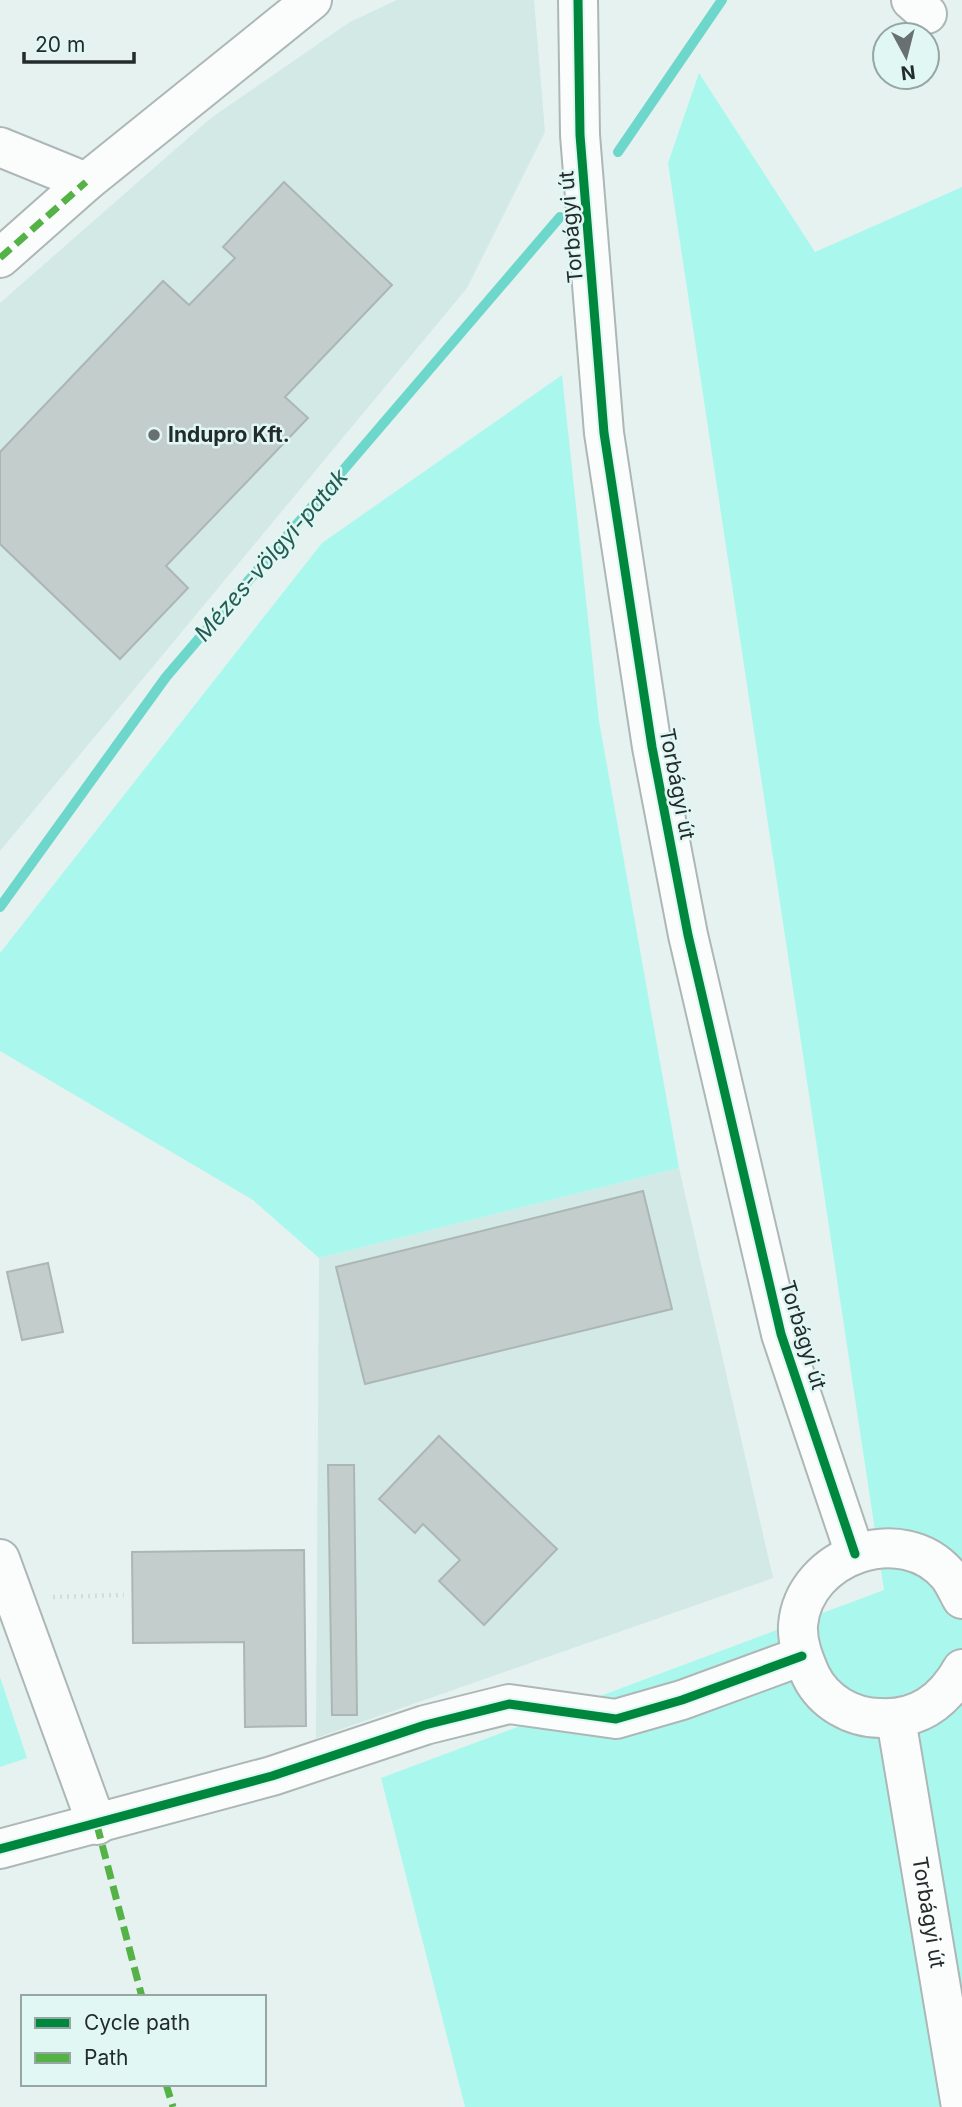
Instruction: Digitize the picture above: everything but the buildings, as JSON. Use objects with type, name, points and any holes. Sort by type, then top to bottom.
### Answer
[{"type":"street","points":[[0,258],[86,182],[312,0]]},
{"type":"street","name":"Torbágyi út","points":[[578,0],[580,135],[604,433],[652,747],[688,935],[781,1334],[838,1496],[855,1554]]},
{"type":"street","points":[[0,147],[86,182]]},
{"type":"street","points":[[962,1599],[948,1575],[927,1559],[901,1549],[874,1548],[829,1567],[814,1584],[803,1603],[798,1625],[802,1656],[817,1687],[831,1701],[868,1718],[896,1719],[913,1715],[934,1704],[951,1688],[962,1670]]},
{"type":"street","points":[[0,1559],[97,1825]]},
{"type":"street","points":[[0,1849],[272,1776],[425,1725],[509,1704],[616,1719],[682,1700],[802,1656]]},
{"type":"street","name":"Torbágyi út","points":[[896,1719],[961,2107]]},
{"type":"path","points":[[14,1597],[124,1595]]},
{"type":"shaded area","points":[[397,0],[534,0],[545,132],[467,288],[0,851],[0,303],[211,118],[350,22]]},
{"type":"shaded area","points":[[679,1168],[773,1578],[316,1738],[319,1258]]},
{"type":"green space","points":[[699,73],[815,252],[962,187],[962,2107],[465,2107],[381,1778],[884,1590],[668,163]]},
{"type":"green space","points":[[562,375],[599,721],[679,1168],[319,1258],[253,1200],[0,1051],[0,953],[322,543]]},
{"type":"green space","points":[[0,1677],[27,1758],[0,1767]]},
{"type":"waterway","name":"Mézes-völgyi-patak","points":[[618,152],[722,0]]},
{"type":"waterway","name":"Mézes-völgyi-patak","points":[[0,907],[166,677],[560,217]]},
{"type":"marked path","points":[[0,258],[86,182]]},
{"type":"marked path","points":[[97,1825],[141,1995]]},
{"type":"marked path","points":[[167,2086],[173,2107]]},
{"type":"cycle path","points":[[578,0],[580,135],[604,433],[652,747],[688,935],[781,1334],[855,1554]]},
{"type":"cycle path","points":[[0,1849],[272,1776],[425,1725],[509,1704],[616,1719],[682,1700],[802,1656]]},
{"type":"place","name":"Indupro Kft.","points":[[154,435]]}]
